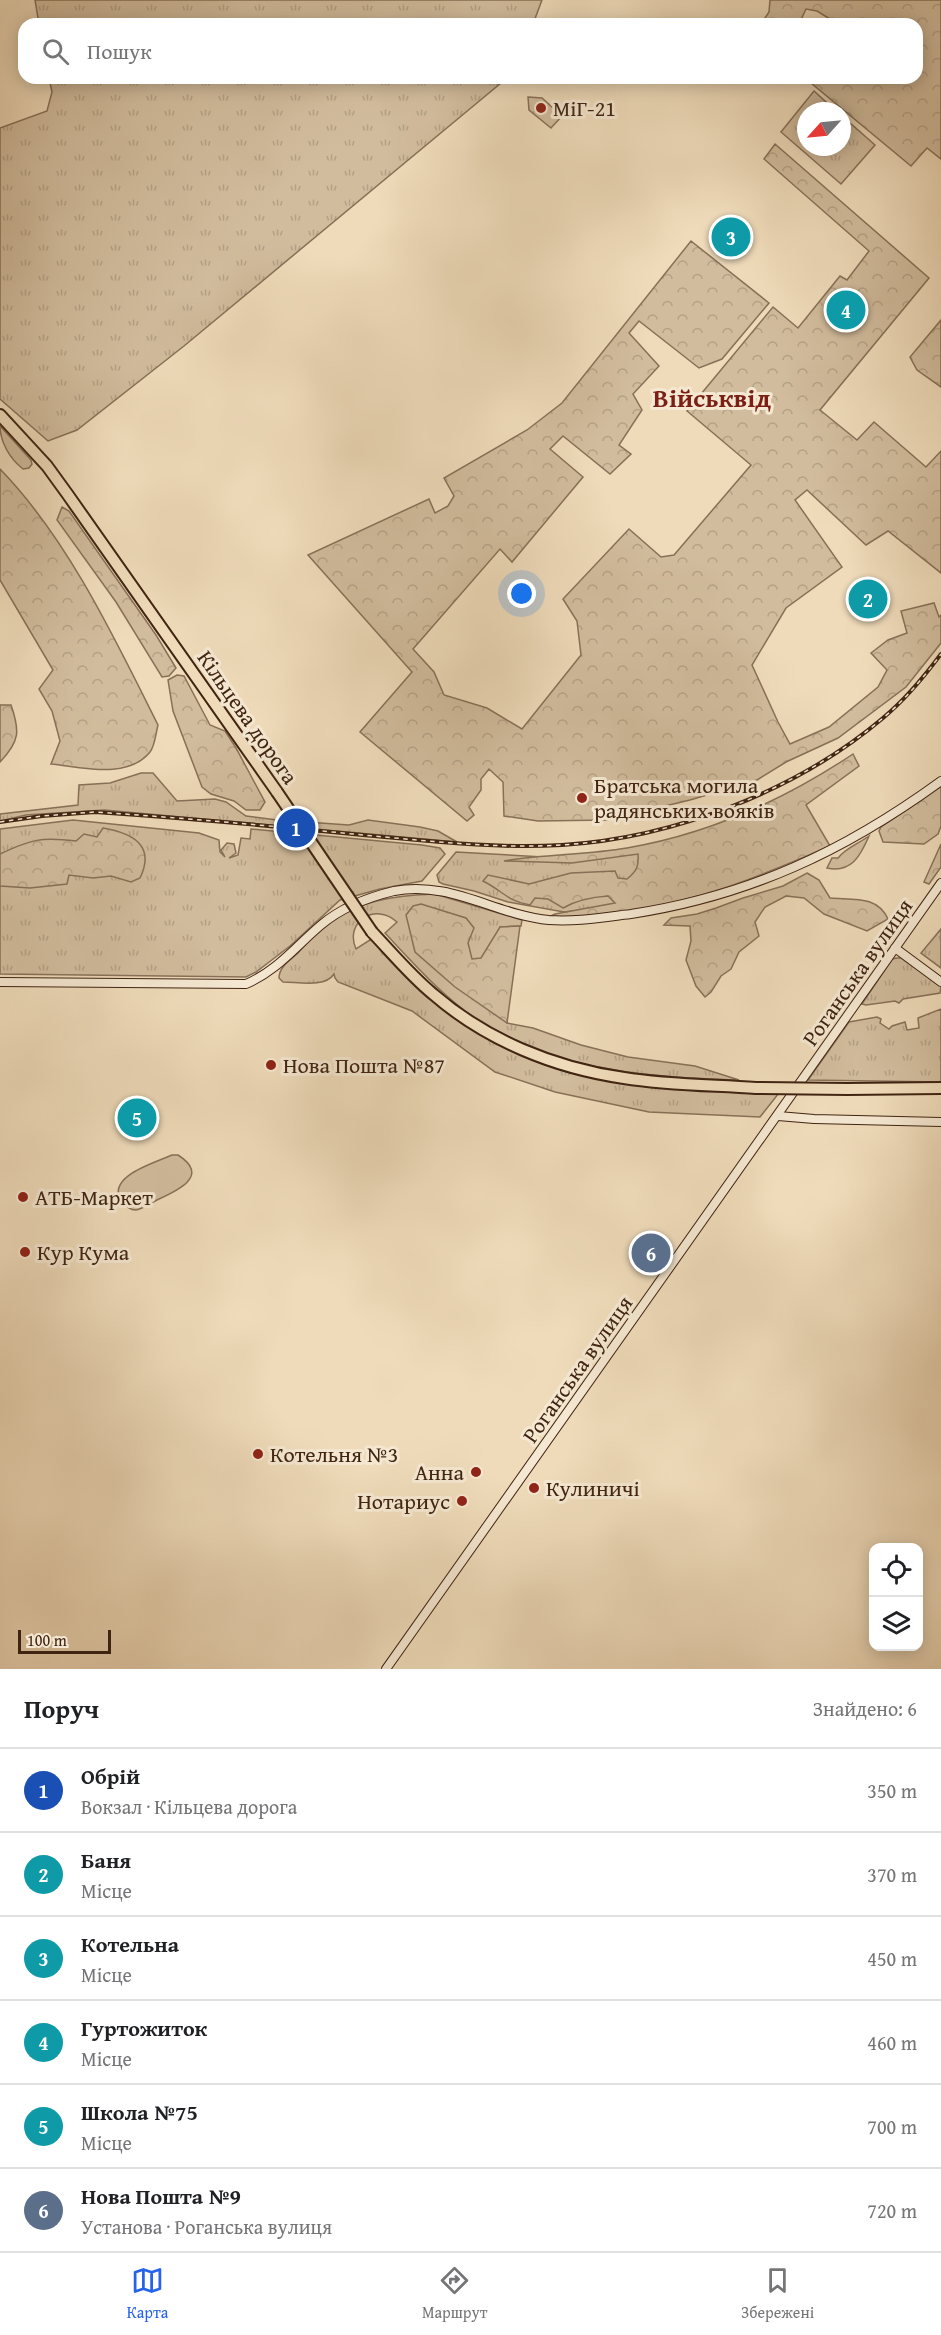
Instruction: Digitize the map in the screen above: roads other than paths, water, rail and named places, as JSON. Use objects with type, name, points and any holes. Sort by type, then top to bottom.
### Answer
[{"type":"highway","name":"Кільцева дорога","points":[[0,415],[47,466],[277,792],[372,932],[432,994],[482,1030],[511,1045],[564,1065],[625,1078],[756,1088],[941,1088]]},
{"type":"street","points":[[0,982],[246,984],[271,971],[312,933],[338,913],[374,897],[409,889],[426,888],[456,894],[522,915],[570,921],[660,909],[704,899],[780,875],[870,830],[941,781]]},
{"type":"street","name":"Роганська вулиця","points":[[386,1669],[941,883]]},
{"type":"street","points":[[896,948],[941,982]]},
{"type":"street","points":[[778,1116],[941,1122]]},
{"type":"railway","points":[[0,822],[95,812],[487,845],[562,845],[605,840],[691,821],[774,788],[813,767],[849,744],[891,711],[914,688],[941,654]]},
{"type":"place","name":"МіГ-21","points":[[541,108]]},
{"type":"place","name":"Котельна","points":[[731,237]]},
{"type":"place","name":"Гуртожиток","points":[[846,310]]},
{"type":"place","name":"Баня","points":[[868,599]]},
{"type":"place","name":"Братська могила радянських вояків","points":[[582,798]]},
{"type":"place","name":"Обрій","points":[[296,828]]},
{"type":"place","name":"Нова Пошта №87","points":[[271,1065]]},
{"type":"place","name":"Школа №75","points":[[137,1118]]},
{"type":"place","name":"АТБ-Маркет","points":[[23,1197]]},
{"type":"place","name":"Кур Кума","points":[[25,1252]]},
{"type":"place","name":"Нова Пошта №9","points":[[651,1253]]},
{"type":"place","name":"Котельня №3","points":[[258,1454]]},
{"type":"place","name":"Анна","points":[[476,1472]]},
{"type":"place","name":"Кулиничі","points":[[534,1488]]},
{"type":"place","name":"Нотариус","points":[[462,1501]]},
{"type":"district","name":"Військвід","points":[[712,398]]}]
